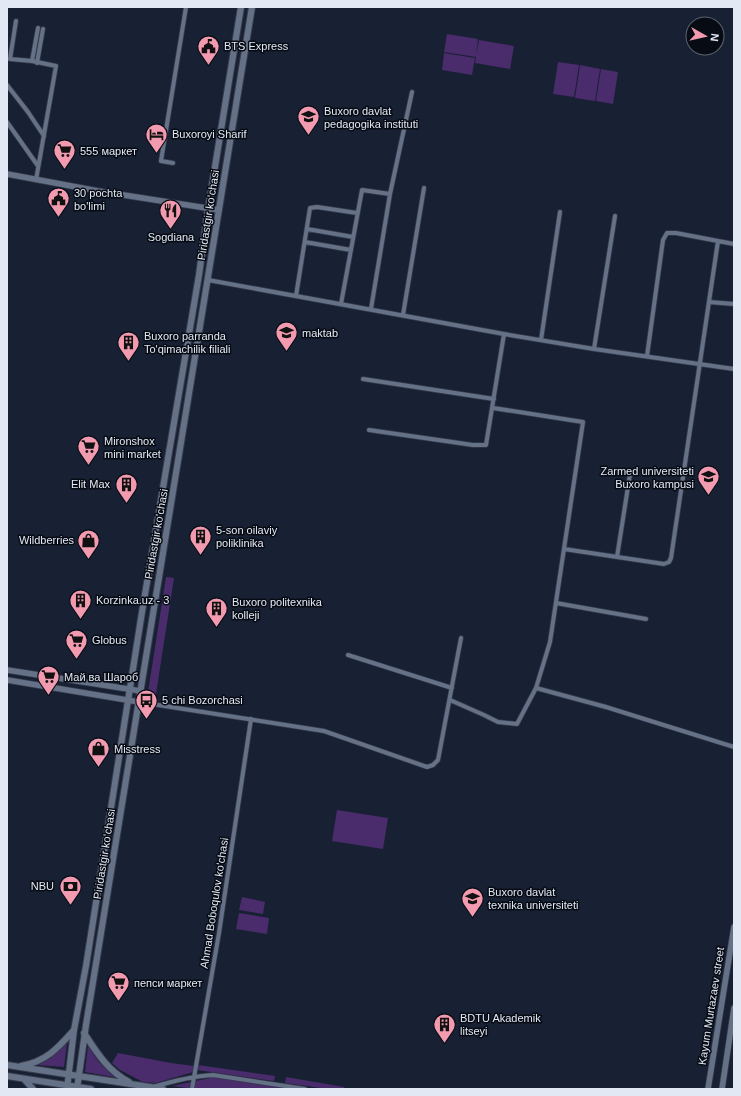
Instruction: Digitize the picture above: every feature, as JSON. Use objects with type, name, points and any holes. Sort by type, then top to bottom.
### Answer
[{"type":"main road","name":"Piridastgir ko'chasi","points":[[67,1087],[74,1030],[87,958],[241,7]]},
{"type":"main road","name":"Piridastgir ko'chasi","points":[[77,1088],[84,1033],[252,7]]},
{"type":"main road","points":[[17,1067],[31,1064],[48,1056],[61,1045],[74,1030]]},
{"type":"main road","points":[[84,1033],[107,1066],[119,1076],[134,1084]]},
{"type":"main road","points":[[7,1066],[163,1089]]},
{"type":"main road","points":[[7,1076],[67,1087],[91,1089]]},
{"type":"main road","points":[[24,1079],[33,1089]]},
{"type":"street","points":[[173,163],[161,161],[186,7]]},
{"type":"street","points":[[16,21],[9,52],[10,59],[32,61],[56,66],[36,180]]},
{"type":"street","points":[[32,61],[40,28],[37,62]]},
{"type":"street","points":[[7,85],[24,106],[44,136]]},
{"type":"street","points":[[371,309],[390,194],[412,92]]},
{"type":"street","points":[[7,122],[38,166]]},
{"type":"street","points":[[7,174],[219,210]]},
{"type":"street","points":[[403,315],[424,188]]},
{"type":"street","points":[[341,304],[362,190],[390,194]]},
{"type":"street","points":[[296,296],[310,208],[314,206],[357,213]]},
{"type":"street","points":[[541,340],[560,212]]},
{"type":"street","points":[[594,349],[615,216]]},
{"type":"street","points":[[307,230],[353,237]]},
{"type":"street","points":[[647,356],[663,240],[666,233],[676,233],[734,244]]},
{"type":"street","points":[[564,549],[664,564],[671,558],[718,241]]},
{"type":"street","points":[[305,242],[351,250]]},
{"type":"street","points":[[208,280],[504,334],[594,349],[734,369]]},
{"type":"street","points":[[709,302],[734,304]]},
{"type":"street","points":[[369,430],[473,445],[486,445],[504,334]]},
{"type":"street","points":[[363,379],[494,399]]},
{"type":"street","points":[[450,700],[498,722],[517,724],[536,688],[550,642],[583,422],[493,408]]},
{"type":"street","points":[[617,557],[630,474]]},
{"type":"street","points":[[556,604],[646,619]]},
{"type":"street","points":[[7,680],[128,701],[324,731],[427,768],[438,760],[461,638]]},
{"type":"street","points":[[348,654],[452,688]]},
{"type":"street","points":[[7,670],[141,691]]},
{"type":"street","points":[[536,688],[606,707],[734,747]]},
{"type":"street","name":"Ahmad Boboqulov ko'chasi","points":[[192,1089],[220,925],[251,719]]},
{"type":"street","name":"Kayum Murtazaev street","points":[[708,1089],[734,927]]},
{"type":"street","name":"Kayum Murtazaev street","points":[[722,1089],[734,1008]]},
{"type":"street","points":[[152,1087],[173,1081],[213,1075],[305,1089]]},
{"type":"shaded area","points":[[447,34],[478,39],[476,55],[479,40],[514,46],[510,69],[475,63],[476,57],[444,52]]},
{"type":"shaded area","points":[[444,53],[475,58],[472,75],[442,70]]},
{"type":"shaded area","points":[[558,62],[579,65],[574,97],[553,94]]},
{"type":"shaded area","points":[[580,65],[600,69],[595,101],[575,98]]},
{"type":"shaded area","points":[[601,69],[618,72],[613,104],[596,101]]},
{"type":"shaded area","points":[[166,577],[174,578],[156,694],[154,696],[148,692]]},
{"type":"shaded area","points":[[337,810],[388,818],[383,849],[332,841]]},
{"type":"shaded area","points":[[242,897],[265,902],[263,914],[239,910]]},
{"type":"shaded area","points":[[239,913],[269,918],[267,934],[236,929]]},
{"type":"shaded area","points":[[67,1043],[64,1067],[38,1065],[51,1058]]},
{"type":"shaded area","points":[[88,1046],[98,1061],[114,1077],[85,1072]]},
{"type":"shaded area","points":[[118,1053],[194,1066],[193,1072],[156,1083],[143,1082],[120,1070],[112,1063]]},
{"type":"shaded area","points":[[198,1065],[275,1076],[274,1081],[197,1070]]},
{"type":"shaded area","points":[[215,1077],[291,1089],[194,1089],[172,1086]]},
{"type":"shaded area","points":[[286,1077],[344,1087],[344,1089],[328,1089],[285,1083]]},
{"type":"place","name":"BTS Express","points":[[208,66]]},
{"type":"place","name":"Buxoro davlat pedagogika instituti","points":[[308,136]]},
{"type":"place","name":"Buxoroyi Sharif","points":[[156,154]]},
{"type":"place","name":"555 маркет","points":[[64,170]]},
{"type":"place","name":"30 pochta bo'limi","points":[[59,218]]},
{"type":"place","name":"Sogdiana","points":[[171,230]]},
{"type":"place","name":"maktab","points":[[287,352]]},
{"type":"place","name":"Buxoro parranda To'qimachilik filiali","points":[[128,362]]},
{"type":"place","name":"Mironshox mini market","points":[[88,466]]},
{"type":"place","name":"Zarmed universiteti Buxoro kampusi","points":[[709,496]]},
{"type":"place","name":"Elit Max","points":[[126,504]]},
{"type":"place","name":"5-son oilaviy poliklinika","points":[[200,556]]},
{"type":"place","name":"Wildberries","points":[[89,560]]},
{"type":"place","name":"Korzinka.uz - 3","points":[[80,620]]},
{"type":"place","name":"Buxoro politexnika kolleji","points":[[216,628]]},
{"type":"place","name":"Globus","points":[[77,660]]},
{"type":"place","name":"Май ва Шароб","points":[[49,696]]},
{"type":"place","name":"5 chi Bozorchasi","points":[[147,720]]},
{"type":"place","name":"Misstress","points":[[99,768]]},
{"type":"place","name":"NBU","points":[[70,906]]},
{"type":"place","name":"Buxoro davlat texnika universiteti","points":[[473,918]]},
{"type":"place","name":"пепси маркет","points":[[119,1002]]},
{"type":"place","name":"BDTU Akademik litseyi","points":[[445,1044]]}]
